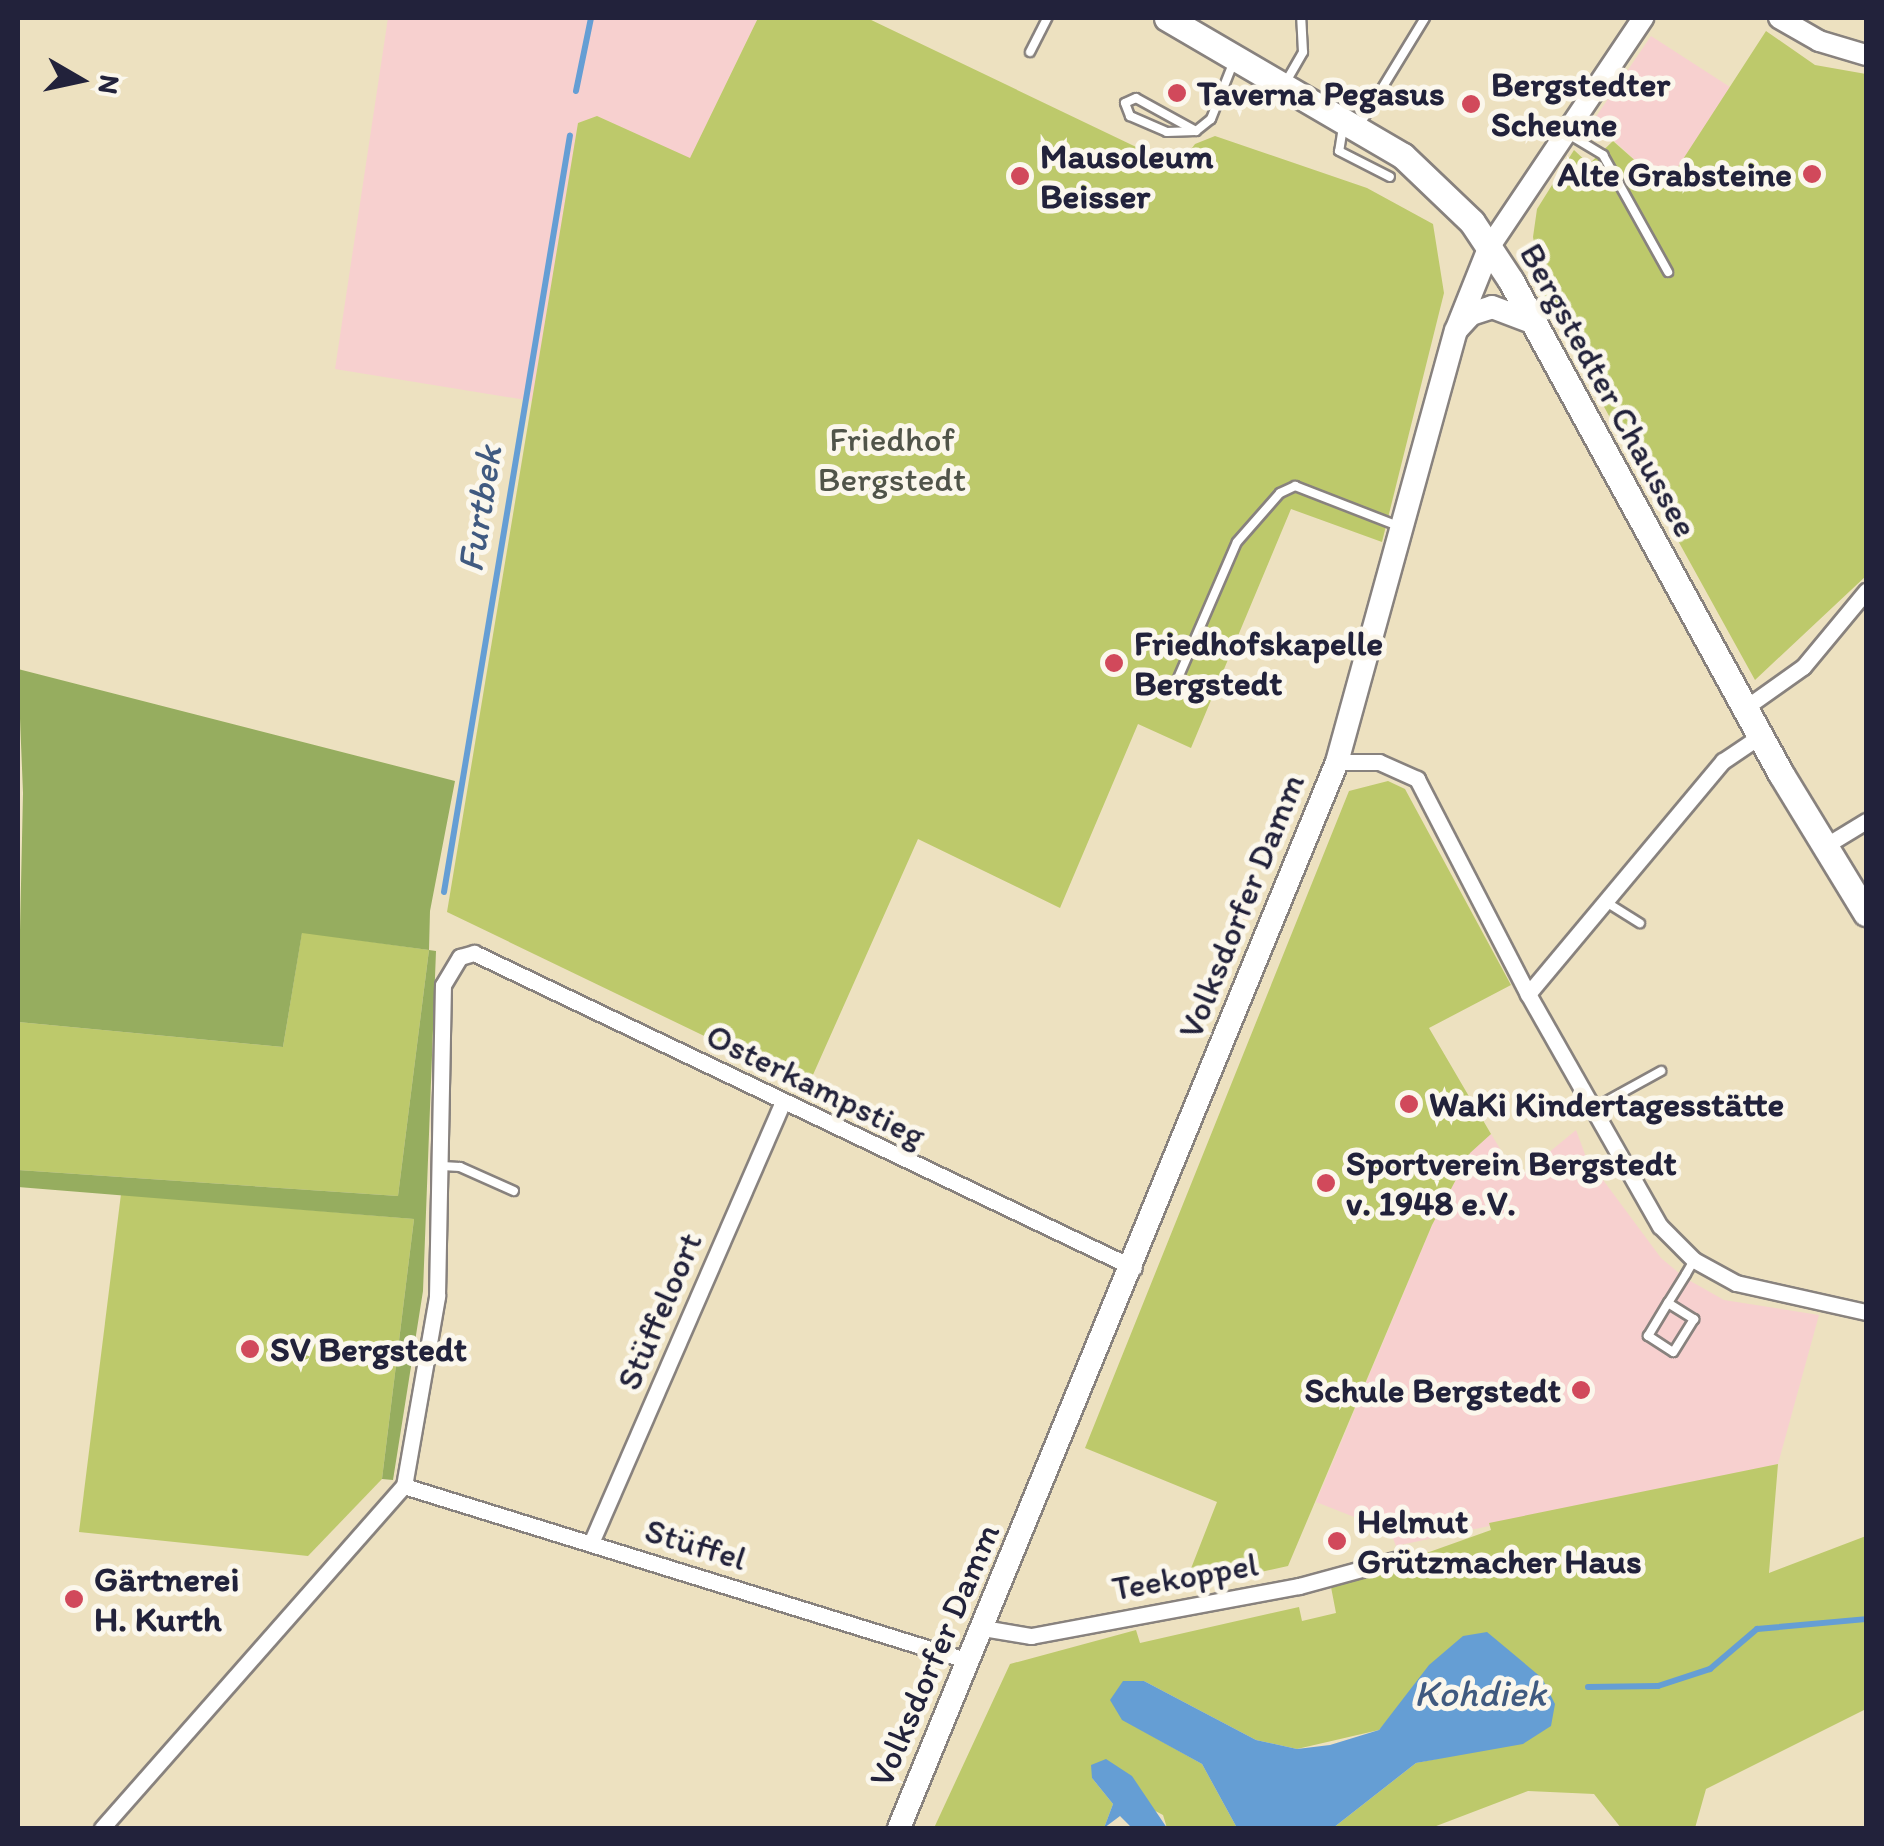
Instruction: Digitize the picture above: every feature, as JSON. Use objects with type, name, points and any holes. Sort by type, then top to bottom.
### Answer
[{"type":"main road","name":"Bergstedter Chaussee","points":[[1167,18],[1353,123],[1425,172],[1490,246],[1760,736],[1866,913]]},
{"type":"main road","name":"Volksdorfer Damm","points":[[900,1828],[1134,1268],[1337,762],[1456,331],[1490,246]]},
{"type":"main road","points":[[1456,331],[1481,308],[1502,308],[1532,322]]},
{"type":"street","name":"Volksdorfer Damm","points":[[1490,246],[1643,18]]},
{"type":"street","points":[[1779,18],[1819,41],[1866,55]]},
{"type":"street","points":[[1745,708],[1804,666],[1866,591]]},
{"type":"street","points":[[1528,994],[1724,761],[1760,736]]},
{"type":"street","points":[[1337,762],[1379,762],[1418,779],[1528,994],[1660,1226],[1694,1260],[1736,1283],[1866,1312]]},
{"type":"street","points":[[1825,846],[1866,821]]},
{"type":"street","name":"Osterkampstieg","points":[[442,1166],[443,985],[460,957],[474,953],[1134,1268]]},
{"type":"street","name":"Stüffeloort","points":[[591,1543],[782,1103]]},
{"type":"street","points":[[102,1828],[404,1486],[437,1296],[442,1166]]},
{"type":"street","name":"Stüffel","points":[[404,1486],[969,1661]]},
{"type":"street","name":"Teekoppel","points":[[983,1628],[1031,1636],[1298,1586],[1395,1560]]},
{"type":"lane","points":[[1030,52],[1046,18]]},
{"type":"lane","points":[[1390,177],[1339,152],[1336,139],[1353,123],[1424,18]]},
{"type":"lane","points":[[1284,84],[1304,52],[1301,19]]},
{"type":"lane","points":[[1196,131],[1136,98],[1124,104],[1130,116],[1166,132],[1196,131],[1210,119],[1236,58]]},
{"type":"lane","points":[[1566,132],[1610,164],[1668,272]]},
{"type":"lane","points":[[1172,692],[1237,542],[1280,493],[1295,486],[1402,528]]},
{"type":"lane","points":[[1606,902],[1640,923]]},
{"type":"lane","points":[[1592,1109],[1661,1071]]},
{"type":"lane","points":[[442,1166],[460,1167],[514,1191]]},
{"type":"lane","points":[[1668,1303],[1694,1319],[1674,1352],[1648,1336],[1694,1260]]},
{"type":"shaded area","points":[[388,18],[758,18],[690,159],[597,116],[578,123],[532,401],[335,369]]},
{"type":"shaded area","points":[[1651,36],[1730,87],[1665,188],[1593,121]]},
{"type":"shaded area","name":"Schule Bergstedt","points":[[1576,1130],[1586,1157],[1661,1258],[1685,1278],[1724,1300],[1819,1315],[1778,1464],[1396,1546],[1390,1531],[1316,1502],[1432,1225],[1470,1152],[1491,1134],[1518,1178]]},
{"type":"green space","name":"Friedhof Bergstedt","points":[[758,18],[867,18],[1178,167],[1195,144],[1215,136],[1367,188],[1433,224],[1444,293],[1382,542],[1291,509],[1191,748],[1138,724],[1060,908],[918,839],[808,1086],[447,912],[578,123],[597,116],[690,158]]},
{"type":"green space","points":[[1766,31],[1815,65],[1866,74],[1866,576],[1755,680],[1545,300],[1533,237],[1537,209],[1574,150],[1589,164],[1613,141],[1665,187]]},
{"type":"green space","points":[[18,669],[455,781],[430,911],[429,950],[302,933],[283,1047],[18,1022],[23,793]]},
{"type":"green space","name":"Sportverein Bergstedt v. 1948 e.V.","points":[[1388,781],[1405,789],[1511,985],[1429,1028],[1491,1134],[1470,1153],[1432,1225],[1288,1566],[1183,1589],[1217,1502],[1085,1448],[1349,791]]},
{"type":"green space","points":[[302,932],[429,950],[398,1196],[18,1170],[18,1022],[283,1047]]},
{"type":"green space","points":[[429,950],[436,951],[423,1291],[393,1480],[382,1479],[414,1219],[18,1187],[18,1170],[398,1196]]},
{"type":"green space","name":"SV Bergstedt","points":[[121,1194],[414,1219],[382,1479],[308,1556],[79,1532]]},
{"type":"green space","points":[[1778,1464],[1769,1573],[1866,1536],[1866,1709],[1706,1789],[1695,1828],[1621,1828],[1594,1794],[1528,1791],[1431,1828],[1333,1828],[1416,1763],[1475,1751],[1403,1703],[1379,1730],[1297,1749],[1256,1740],[1144,1681],[1122,1719],[1202,1764],[1237,1828],[1167,1828],[1163,1815],[1092,1778],[1113,1804],[1104,1828],[934,1828],[1010,1664],[1136,1630],[1140,1643],[1299,1607],[1302,1621],[1336,1613],[1331,1587],[1491,1530],[1489,1523]]},
{"type":"water","name":"Kohdiek","points":[[1487,1632],[1542,1678],[1555,1704],[1551,1726],[1523,1744],[1416,1763],[1333,1828],[1237,1828],[1202,1764],[1122,1720],[1110,1700],[1123,1681],[1144,1681],[1256,1740],[1297,1749],[1330,1745],[1379,1730],[1429,1665],[1463,1636]]},
{"type":"water","points":[[1106,1759],[1132,1776],[1167,1828],[1132,1828],[1120,1816],[1104,1828],[1113,1804],[1092,1778],[1091,1765]]},
{"type":"waterway","name":"Furtbek","points":[[576,91],[591,18]]},
{"type":"waterway","name":"Furtbek","points":[[444,892],[570,135]]},
{"type":"waterway","points":[[1588,1687],[1658,1686],[1710,1669],[1757,1629],[1866,1619]]},
{"type":"place","name":"Taverna Pegasus","points":[[1177,93]]},
{"type":"place","name":"Bergstedter Scheune","points":[[1471,104]]},
{"type":"place","name":"Alte Grabsteine","points":[[1812,174]]},
{"type":"place","name":"Mausoleum Beisser","points":[[1020,176]]},
{"type":"place","name":"Friedhofskapelle Bergstedt","points":[[1114,663]]},
{"type":"place","name":"WaKi Kindertagesstätte","points":[[1409,1104]]},
{"type":"place","name":"Sportverein Bergstedt v. 1948 e.V.","points":[[1326,1183]]},
{"type":"place","name":"SV Bergstedt","points":[[250,1349]]},
{"type":"place","name":"Schule Bergstedt","points":[[1581,1390]]},
{"type":"place","name":"Helmut Grützmacher Haus","points":[[1337,1541]]},
{"type":"place","name":"Gärtnerei H. Kurth","points":[[74,1599]]}]
